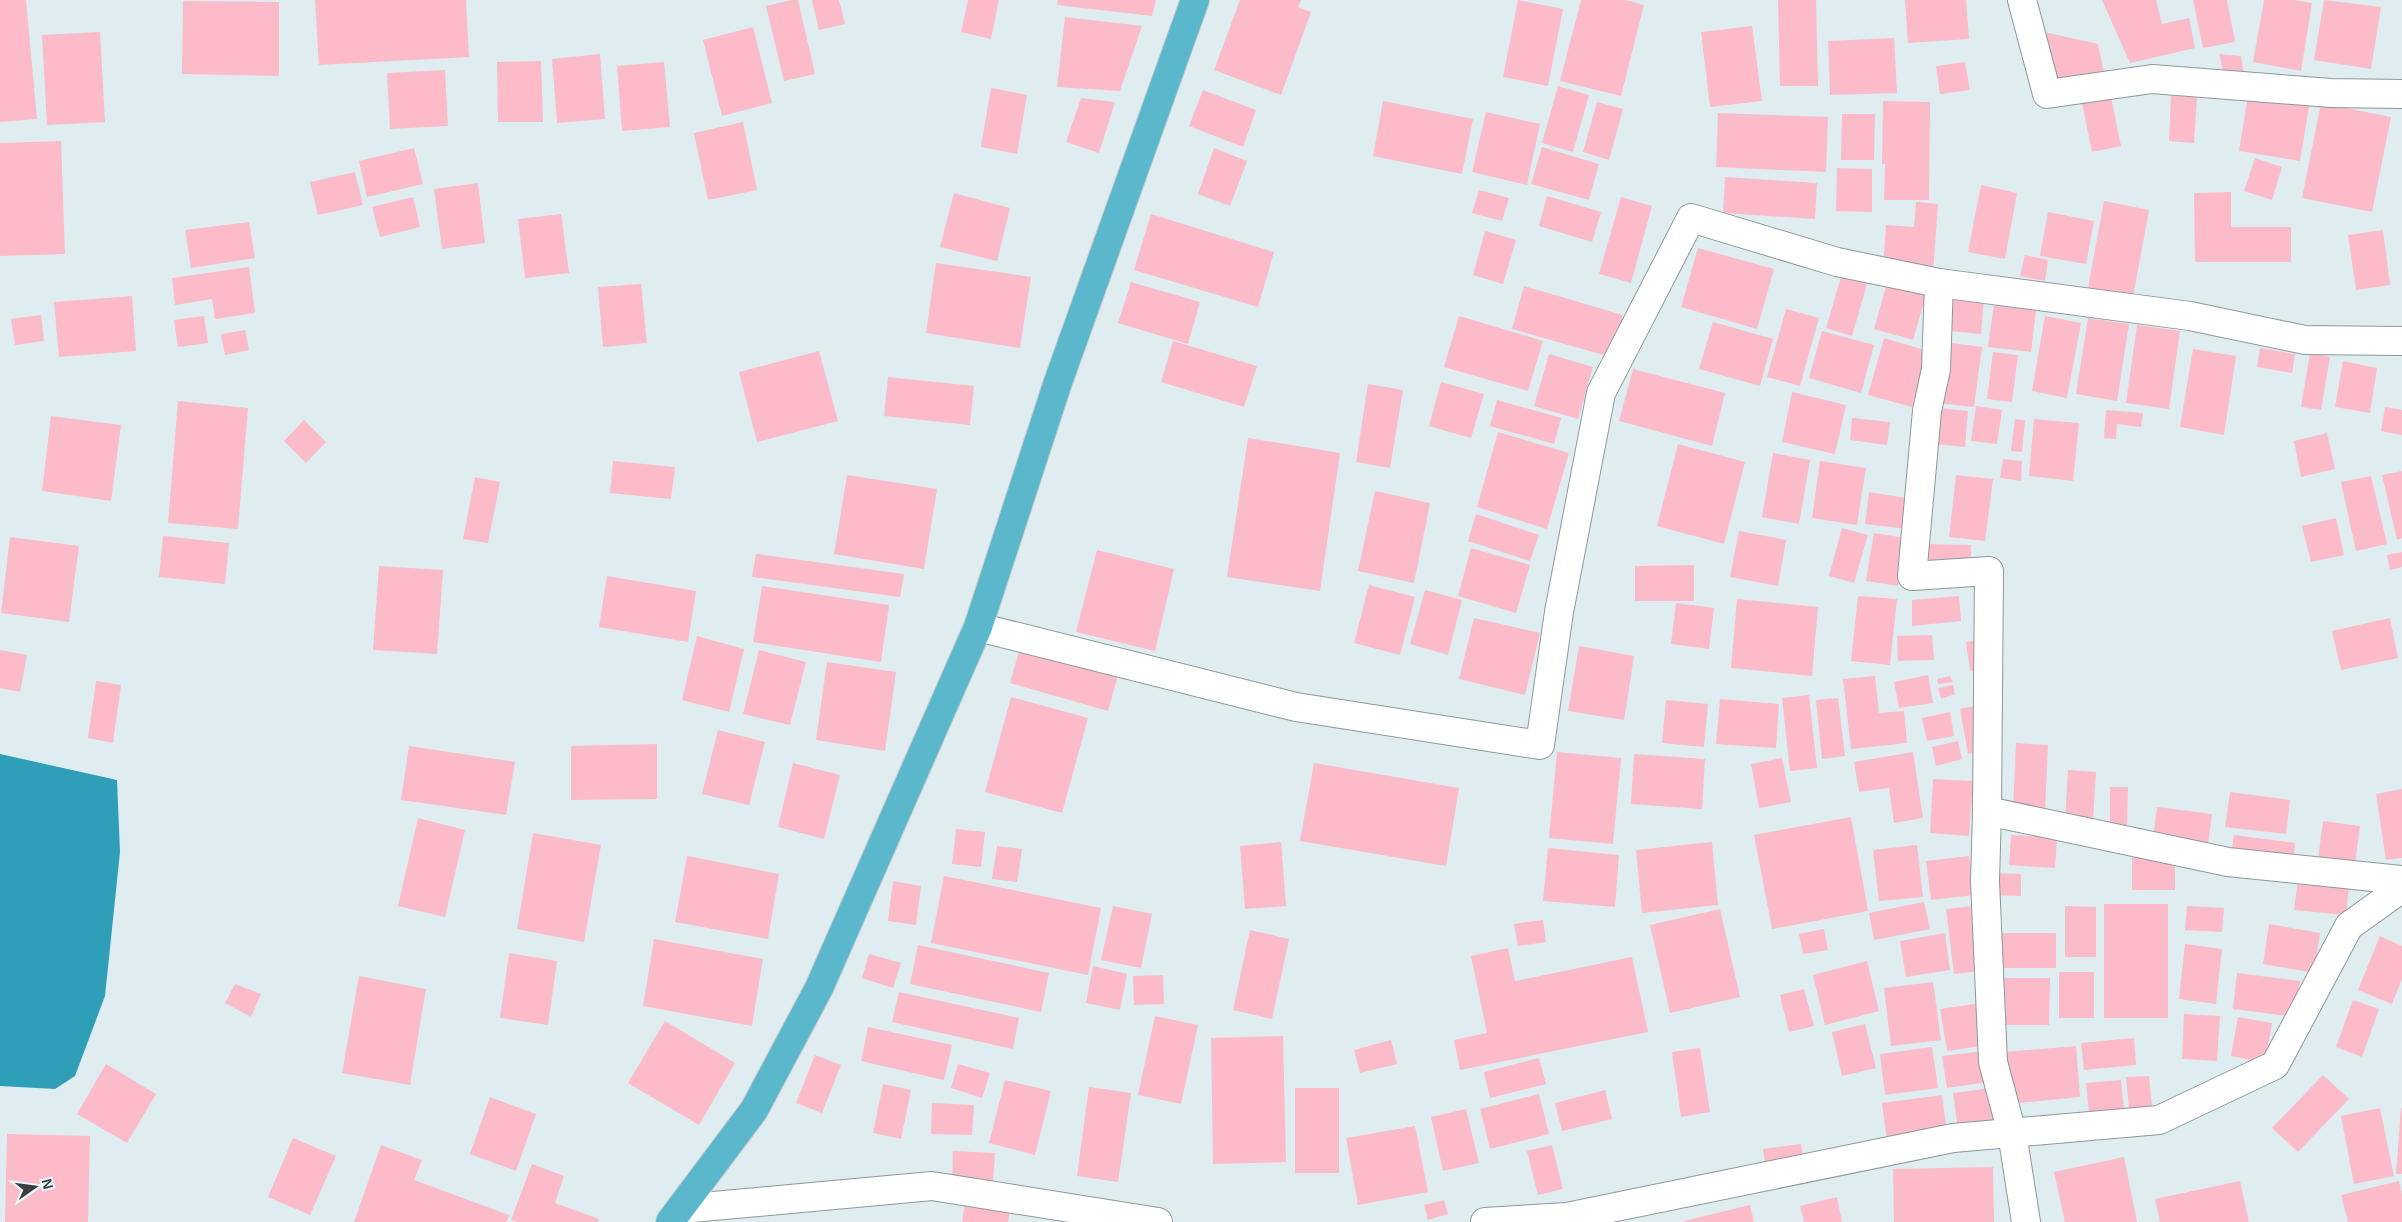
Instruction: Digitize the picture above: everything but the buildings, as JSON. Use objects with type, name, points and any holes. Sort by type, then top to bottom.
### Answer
[{"type":"highway","points":[[676,1216],[754,1110],[818,988],[978,627],[1058,382],[1195,0]]},
{"type":"street","points":[[2022,0],[2047,94],[2152,79],[2331,93],[2402,94]]},
{"type":"street","points":[[978,627],[1296,707],[1540,745],[1559,612],[1601,394],[1691,218],[1837,262],[1939,283],[2190,316],[2305,340],[2402,341]]},
{"type":"street","points":[[1939,283],[1936,369],[1927,411],[1912,576],[1990,571],[1986,881],[1993,1062],[2012,1133],[2026,1222]]},
{"type":"street","points":[[1987,812],[2228,862],[2402,880]]},
{"type":"street","points":[[1485,1222],[1567,1217],[1953,1138],[2159,1120],[2275,1065],[2349,926],[2402,888]]},
{"type":"street","points":[[676,1216],[932,1186],[1158,1222]]},
{"type":"water","points":[[0,754],[117,780],[120,852],[105,996],[75,1076],[55,1089],[0,1086]]}]
